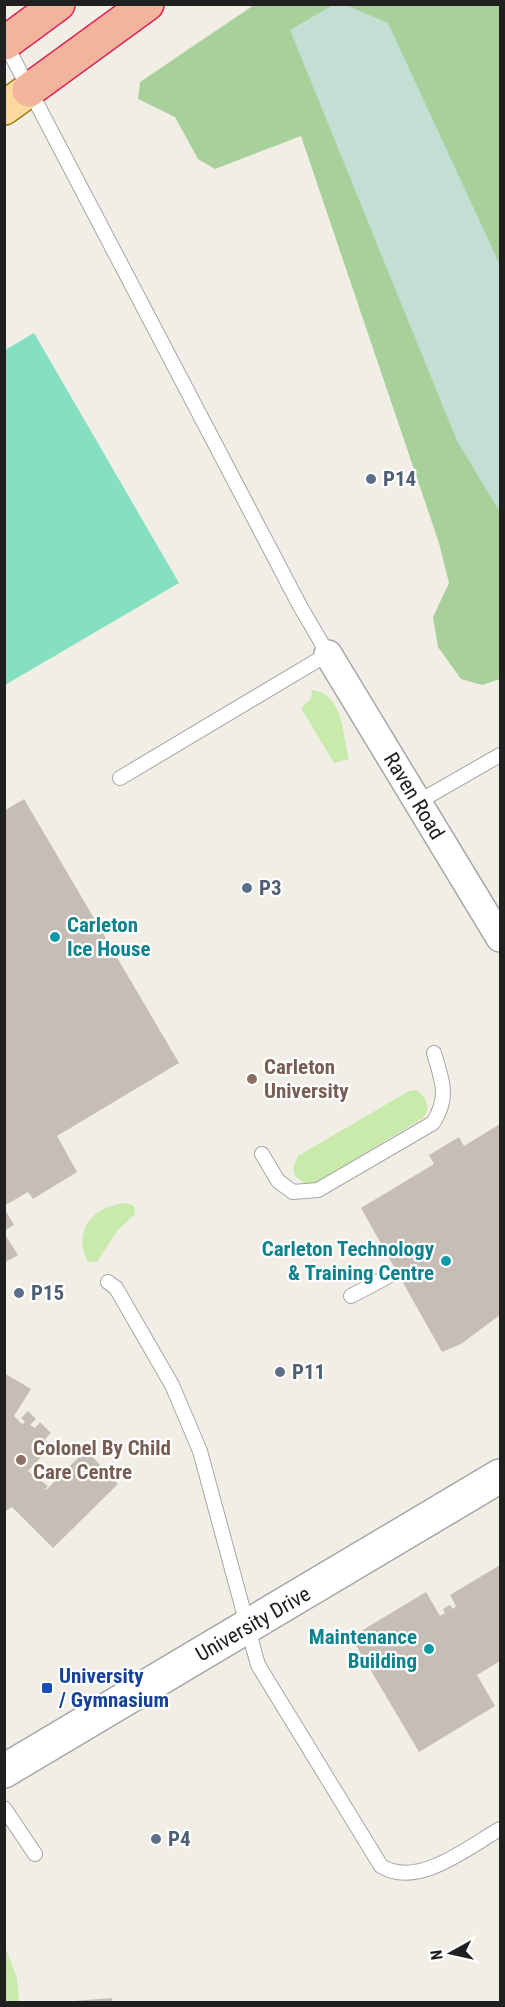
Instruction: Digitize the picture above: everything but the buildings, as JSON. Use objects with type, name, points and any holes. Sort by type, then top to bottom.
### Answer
[{"type":"highway","points":[[5,43],[58,4]]},
{"type":"highway","points":[[17,99],[147,4]]},
{"type":"street","name":"Raven Road","points":[[328,654],[501,938]]},
{"type":"street","name":"University Drive","points":[[4,1771],[501,1476]]},
{"type":"lane","points":[[5,43],[17,99],[328,654],[120,778]]},
{"type":"lane","points":[[418,802],[501,755]]},
{"type":"lane","points":[[261,1154],[278,1180],[293,1192],[318,1190],[433,1123],[443,1107],[444,1086],[434,1053]]},
{"type":"lane","points":[[351,1296],[387,1277]]},
{"type":"lane","points":[[108,1282],[116,1288],[172,1385],[200,1451],[230,1555],[246,1628],[258,1665],[381,1866],[402,1874],[425,1871],[501,1828]]},
{"type":"lane","points":[[4,1808],[35,1854]]},
{"type":"green space","points":[[254,5],[500,5],[500,679],[482,685],[461,679],[438,647],[433,617],[449,583],[439,543],[301,136],[215,169],[198,159],[175,117],[138,99],[140,82]]},
{"type":"green space","points":[[333,5],[346,5],[388,23],[500,265],[500,512],[457,441],[290,30]]},
{"type":"green space","points":[[34,333],[179,583],[5,685],[5,350]]},
{"type":"green space","points":[[312,690],[322,693],[336,707],[343,727],[349,759],[334,763],[301,708],[311,699]]},
{"type":"green space","points":[[416,1090],[427,1102],[426,1114],[423,1118],[316,1183],[306,1184],[295,1176],[293,1167],[298,1156],[409,1091]]},
{"type":"green space","points":[[127,1203],[134,1206],[135,1214],[117,1231],[97,1262],[88,1262],[83,1250],[82,1239],[89,1221],[105,1208]]},
{"type":"green space","points":[[4,1944],[17,1978],[19,2002],[5,2002]]},
{"type":"place","name":"P14","points":[[371,479]]},
{"type":"place","name":"P3","points":[[247,888]]},
{"type":"place","name":"Carleton Ice House","points":[[55,937]]},
{"type":"place","name":"Carleton University","points":[[252,1079]]},
{"type":"place","name":"Carleton Technology & Training Centre","points":[[446,1261]]},
{"type":"place","name":"P15","points":[[19,1293]]},
{"type":"place","name":"P11","points":[[280,1372]]},
{"type":"place","name":"Colonel By Child Care Centre","points":[[21,1460]]},
{"type":"place","name":"Maintenance Building","points":[[429,1649]]},
{"type":"place","name":"University / Gymnasium","points":[[47,1688]]},
{"type":"place","name":"P4","points":[[156,1839]]}]
